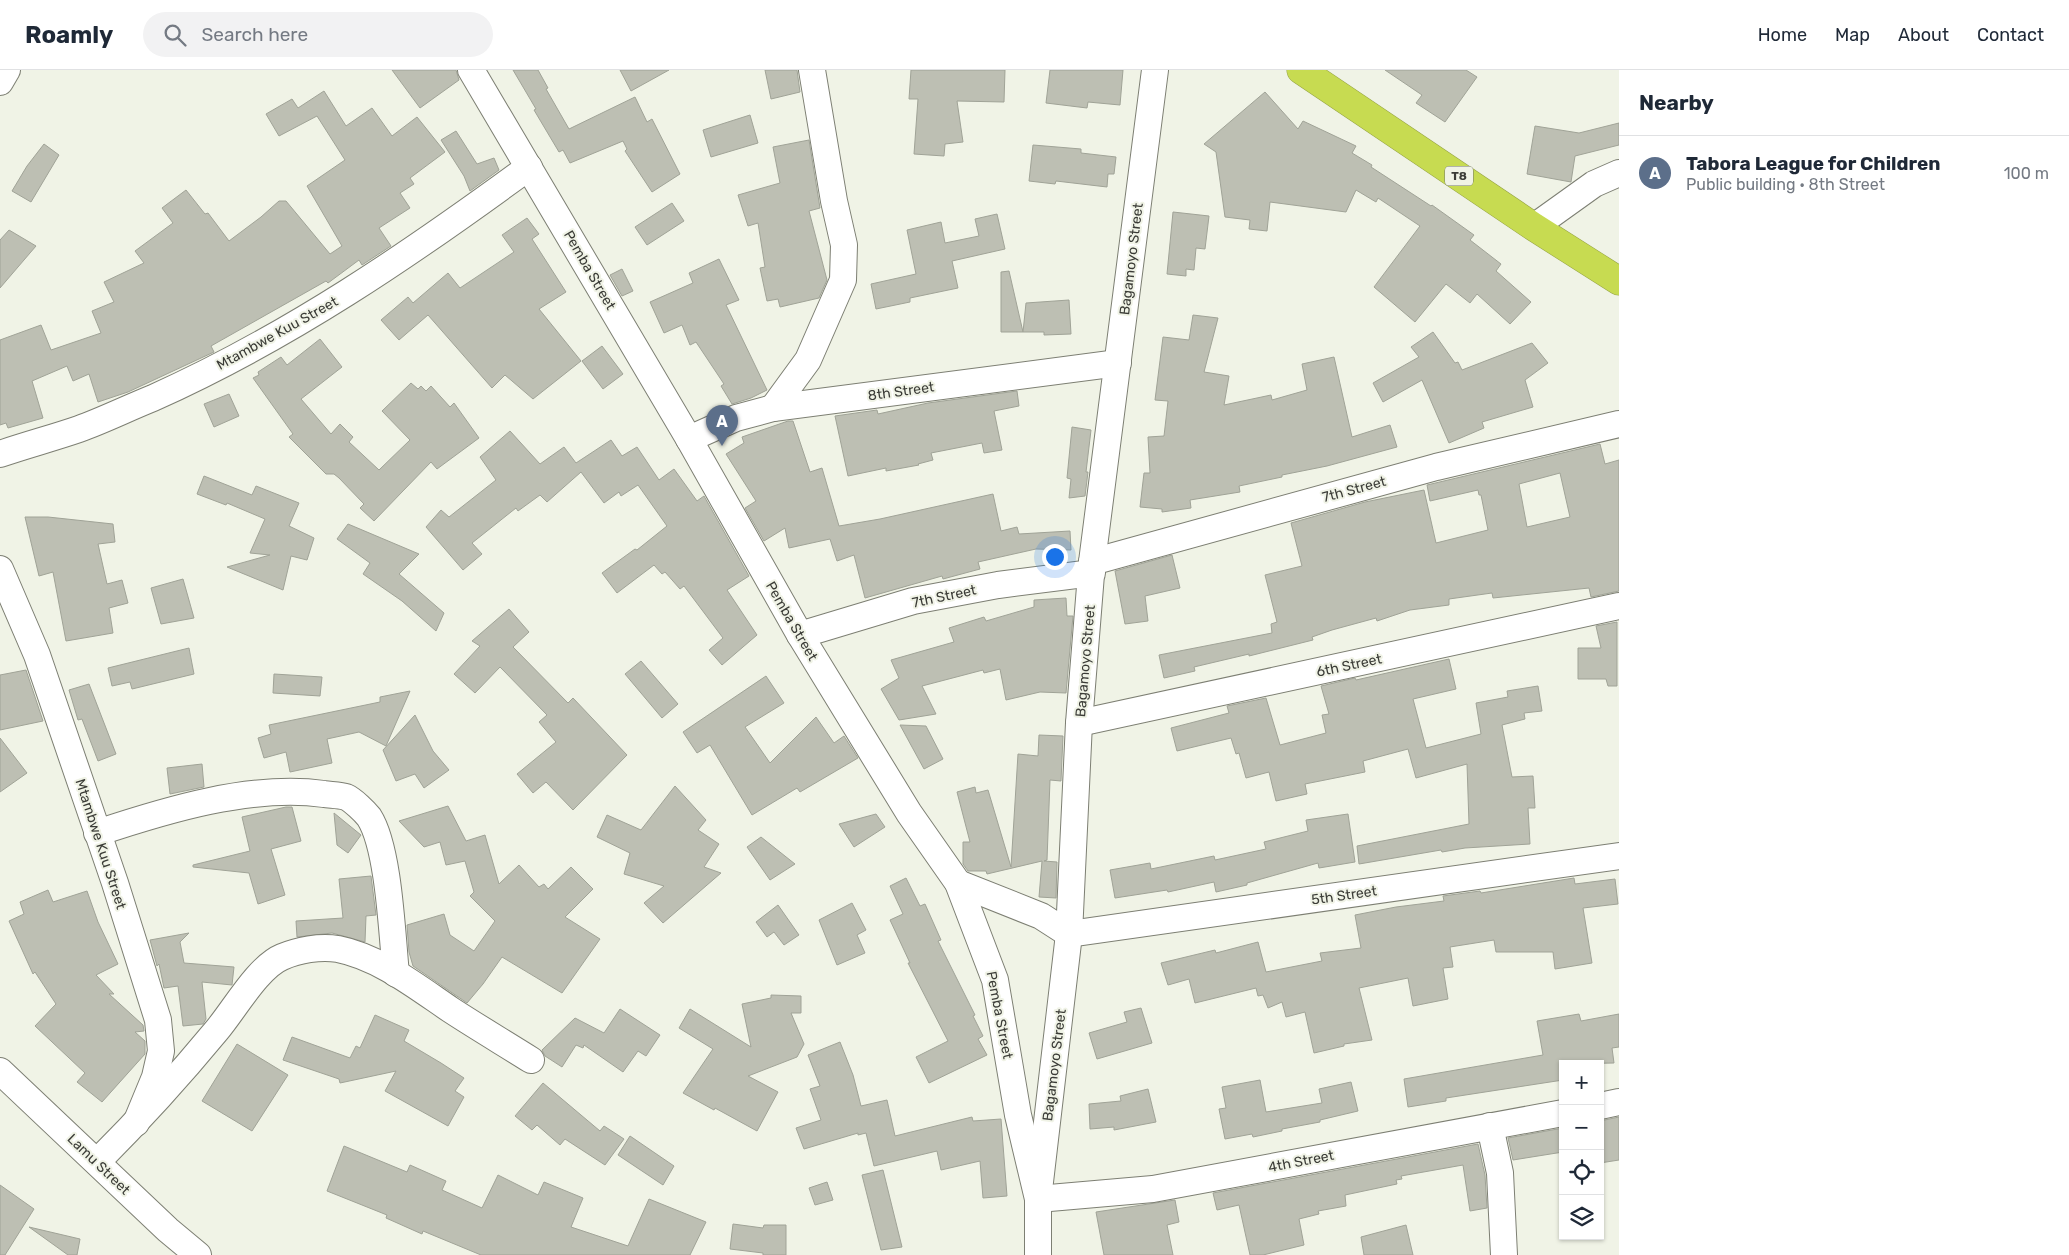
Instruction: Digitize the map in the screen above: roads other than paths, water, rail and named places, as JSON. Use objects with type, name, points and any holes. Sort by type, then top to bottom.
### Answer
[{"type":"highway","name":"T8","points":[[1301,70],[1534,227],[1619,281]]},
{"type":"street","points":[[0,82],[7,70]]},
{"type":"street","name":"Pemba Street","points":[[471,70],[689,439],[800,635],[909,813],[958,883],[995,980],[1018,1115],[1038,1199]]},
{"type":"street","points":[[773,408],[808,360],[843,280],[844,245],[834,201],[812,70]]},
{"type":"street","name":"Bagamoyo Street","points":[[1038,1255],[1038,1199],[1069,934],[1079,723],[1092,568],[1155,70]]},
{"type":"street","name":"Mtambwe Kuu Street","points":[[0,454],[117,414],[190,381],[265,342],[361,286],[442,230],[529,166]]},
{"type":"street","points":[[1534,227],[1594,184],[1619,172]]},
{"type":"street","name":"8th Street","points":[[689,439],[736,418],[773,408],[1118,363]]},
{"type":"street","name":"7th Street","points":[[800,635],[913,601],[1092,568],[1436,467],[1619,424]]},
{"type":"street","name":"Mtambwe Kuu Street","points":[[0,570],[37,655],[158,1020],[161,1051],[155,1077],[136,1123]]},
{"type":"street","name":"6th Street","points":[[1079,723],[1619,606]]},
{"type":"street","points":[[97,833],[160,812],[205,802],[260,794],[304,791],[346,797],[369,817],[380,844],[396,974]]},
{"type":"street","name":"5th Street","points":[[1069,934],[1619,856]]},
{"type":"street","points":[[958,883],[1041,916],[1069,934]]},
{"type":"street","name":"Mtambwe Kuu Street","points":[[97,1162],[136,1123],[221,1026],[258,976],[281,957],[310,949],[338,949],[367,959],[396,974],[531,1060]]},
{"type":"street","name":"Lamu Street","points":[[0,1071],[168,1230],[198,1255]]},
{"type":"street","points":[[1604,1105],[1619,1102]]},
{"type":"street","name":"4th Street","points":[[1038,1199],[1153,1189],[1559,1114]]},
{"type":"street","points":[[1490,1126],[1500,1173],[1504,1255]]},
{"type":"place","name":"Tabora League for Children","points":[[722,446]]}]
